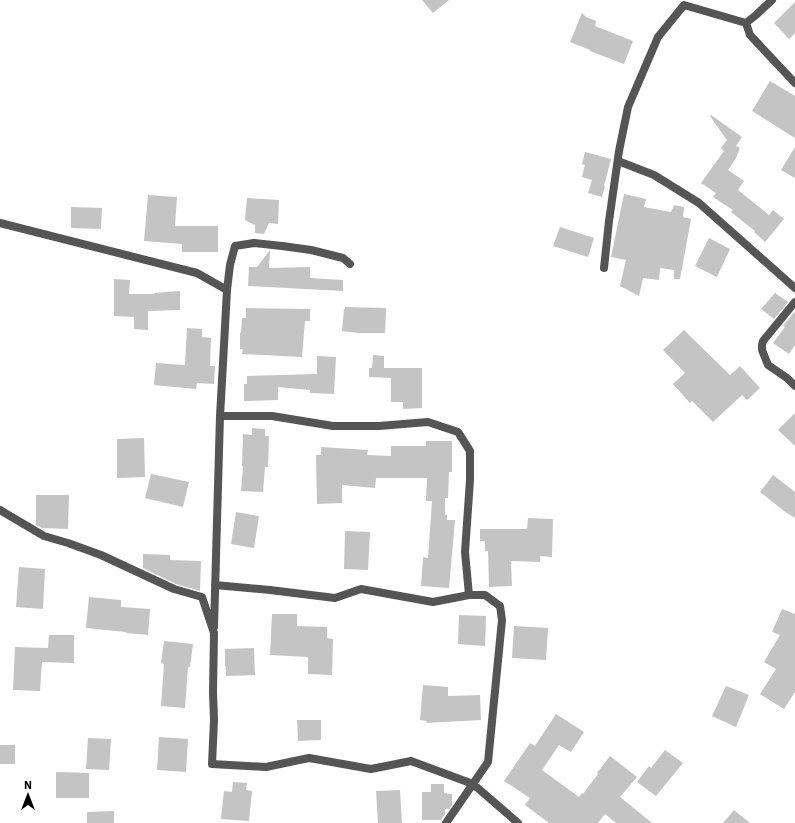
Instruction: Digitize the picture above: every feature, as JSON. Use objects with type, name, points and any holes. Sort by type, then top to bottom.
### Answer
[{"type":"street","points":[[746,23],[772,0]]},
{"type":"street","points":[[604,268],[609,221],[628,107],[658,37],[684,5],[746,23]]},
{"type":"street","points":[[746,23],[750,35],[795,83]]},
{"type":"street","points":[[618,161],[654,175],[699,203],[795,288]]},
{"type":"street","points":[[0,223],[197,273],[227,290]]},
{"type":"street","points":[[350,264],[343,258],[311,250],[254,243],[235,246],[230,265],[227,290],[220,416],[212,764],[266,767],[309,758],[371,769],[411,761],[473,784],[518,823]]},
{"type":"street","points":[[795,302],[763,341],[762,350],[768,365],[787,378],[795,386]]},
{"type":"street","points":[[220,416],[272,416],[333,426],[379,426],[428,422],[458,432],[470,451],[470,480],[465,552],[469,595]]},
{"type":"street","points":[[0,510],[44,536],[101,555],[174,589],[202,596],[214,633]]},
{"type":"street","points":[[215,585],[335,598],[361,590],[432,602],[469,595],[485,595],[500,606],[502,620],[488,762],[446,823]]},
{"type":"building","points":[[422,0],[449,0],[433,13]]},
{"type":"building","points":[[795,2],[795,33],[789,39],[774,23]]},
{"type":"building","points":[[582,13],[586,17],[596,21],[595,26],[633,41],[624,64],[570,42]]},
{"type":"building","points":[[770,81],[795,96],[795,138],[752,111]]},
{"type":"building","points":[[711,115],[742,137],[736,146],[740,148],[736,158],[728,170],[744,181],[738,190],[769,215],[773,210],[784,219],[765,242],[754,232],[755,231],[731,212],[733,210],[713,197],[716,193],[701,183],[724,151],[721,148],[727,140],[710,116]]},
{"type":"building","points":[[795,147],[795,178],[781,170]]},
{"type":"building","points":[[585,152],[611,159],[602,197],[588,193],[592,180],[582,177],[585,165],[582,164]]},
{"type":"building","points":[[624,194],[646,199],[644,207],[671,212],[674,205],[684,207],[683,217],[691,219],[680,279],[674,279],[674,270],[660,268],[659,280],[643,278],[639,296],[620,286],[626,260],[611,257]]},
{"type":"building","points":[[148,195],[177,197],[175,226],[218,226],[218,252],[182,252],[182,244],[144,241]]},
{"type":"building","points":[[247,198],[279,200],[278,224],[269,223],[264,234],[255,233],[255,225],[245,220]]},
{"type":"building","points":[[71,207],[102,208],[101,229],[71,228]]},
{"type":"building","points":[[560,227],[594,238],[588,257],[553,246]]},
{"type":"building","points":[[709,238],[730,249],[717,277],[695,266]]},
{"type":"building","points":[[270,250],[269,268],[310,267],[310,278],[343,280],[343,291],[248,286],[249,267],[257,267]]},
{"type":"building","points":[[114,279],[130,280],[129,294],[155,294],[154,293],[180,291],[180,310],[148,311],[148,330],[134,329],[134,317],[114,316]]},
{"type":"building","points":[[775,293],[788,302],[774,319],[761,309]]},
{"type":"building","points":[[345,307],[386,308],[385,333],[359,333],[342,331]]},
{"type":"building","points":[[246,308],[310,309],[310,321],[305,321],[302,357],[242,354],[243,349],[240,349],[240,333],[242,318],[246,318]]},
{"type":"building","points":[[795,311],[795,345],[789,354],[773,343],[785,327],[783,326]]},
{"type":"building","points":[[187,328],[202,329],[202,337],[211,338],[210,366],[215,366],[214,384],[197,383],[196,389],[154,385],[156,363],[185,365]]},
{"type":"building","points":[[684,330],[730,375],[740,366],[760,388],[747,400],[742,395],[713,422],[692,401],[690,403],[673,384],[685,373],[663,350]]},
{"type":"building","points":[[373,355],[384,356],[384,368],[422,368],[422,408],[403,409],[403,402],[391,402],[391,378],[369,377],[369,368],[372,368]]},
{"type":"building","points":[[317,356],[336,357],[334,394],[310,393],[310,390],[278,387],[278,400],[244,401],[244,384],[247,384],[247,376],[317,374]]},
{"type":"building","points":[[795,413],[795,446],[778,430]]},
{"type":"building","points":[[252,428],[265,429],[265,436],[269,436],[268,467],[265,467],[263,492],[241,491],[243,434],[252,435]]},
{"type":"building","points":[[144,438],[145,477],[117,478],[117,439]]},
{"type":"building","points":[[426,441],[452,441],[452,472],[449,472],[448,498],[445,498],[445,515],[447,515],[447,520],[455,520],[449,588],[421,586],[423,557],[428,558],[432,501],[426,501],[427,478],[376,478],[375,488],[342,485],[342,503],[317,504],[316,455],[321,455],[321,447],[368,450],[367,455],[391,456],[391,446],[426,446]]},
{"type":"building","points":[[151,474],[189,482],[183,507],[145,498]]},
{"type":"building","points":[[773,475],[795,492],[795,518],[760,492]]},
{"type":"building","points":[[36,495],[69,495],[68,529],[42,528],[36,525]]},
{"type":"building","points":[[236,512],[259,516],[254,548],[231,544]]},
{"type":"building","points":[[528,518],[553,519],[552,557],[540,556],[540,562],[511,561],[512,586],[489,587],[488,551],[485,551],[485,541],[480,541],[480,529],[527,529]]},
{"type":"building","points":[[345,531],[370,532],[368,570],[344,569]]},
{"type":"building","points":[[143,554],[170,555],[170,560],[201,561],[200,591],[176,584],[143,568]]},
{"type":"building","points":[[19,567],[45,569],[43,609],[16,607]]},
{"type":"building","points":[[89,597],[121,600],[121,607],[150,609],[148,635],[86,628]]},
{"type":"building","points":[[782,609],[795,614],[795,692],[784,709],[760,694],[776,669],[764,662],[780,635],[772,632]]},
{"type":"building","points":[[272,614],[297,614],[297,626],[327,627],[327,638],[333,639],[332,675],[308,674],[308,657],[270,655]]},
{"type":"building","points":[[459,615],[486,616],[485,646],[458,644]]},
{"type":"building","points":[[514,626],[548,628],[546,660],[512,658]]},
{"type":"building","points":[[49,635],[74,635],[74,663],[42,662],[40,691],[13,690],[15,647],[48,648]]},
{"type":"building","points":[[164,641],[193,644],[190,667],[188,667],[185,708],[161,706],[164,664],[161,663]]},
{"type":"building","points":[[254,648],[255,675],[226,676],[225,649]]},
{"type":"building","points":[[423,685],[448,687],[448,696],[480,695],[481,720],[426,723],[427,721],[420,720]]},
{"type":"building","points":[[726,686],[749,695],[736,727],[712,716]]},
{"type":"building","points":[[556,714],[584,732],[571,752],[559,745],[542,770],[579,797],[582,793],[583,794],[610,756],[637,777],[620,797],[652,823],[616,823],[605,814],[598,823],[549,823],[525,805],[530,798],[504,781],[530,743],[535,746]]},
{"type":"building","points":[[297,720],[321,720],[321,740],[298,741]]},
{"type":"building","points":[[159,737],[188,739],[186,772],[157,770]]},
{"type":"building","points":[[88,738],[111,739],[109,770],[86,769]]},
{"type":"building","points":[[0,745],[15,745],[15,764],[0,764]]},
{"type":"building","points":[[665,750],[683,763],[656,796],[637,782],[649,766],[651,768]]},
{"type":"building","points":[[56,772],[89,773],[89,798],[56,798]]},
{"type":"building","points":[[233,782],[247,783],[246,790],[252,791],[249,821],[221,819],[224,791],[232,792]]},
{"type":"building","points":[[431,784],[444,784],[444,793],[452,794],[452,805],[449,809],[445,809],[445,814],[441,820],[422,820],[422,792],[431,792]]},
{"type":"building","points":[[400,790],[402,823],[378,823],[376,791]]},
{"type":"building","points":[[734,810],[750,823],[723,823]]},
{"type":"building","points":[[114,811],[114,823],[87,823],[87,812]]}]
